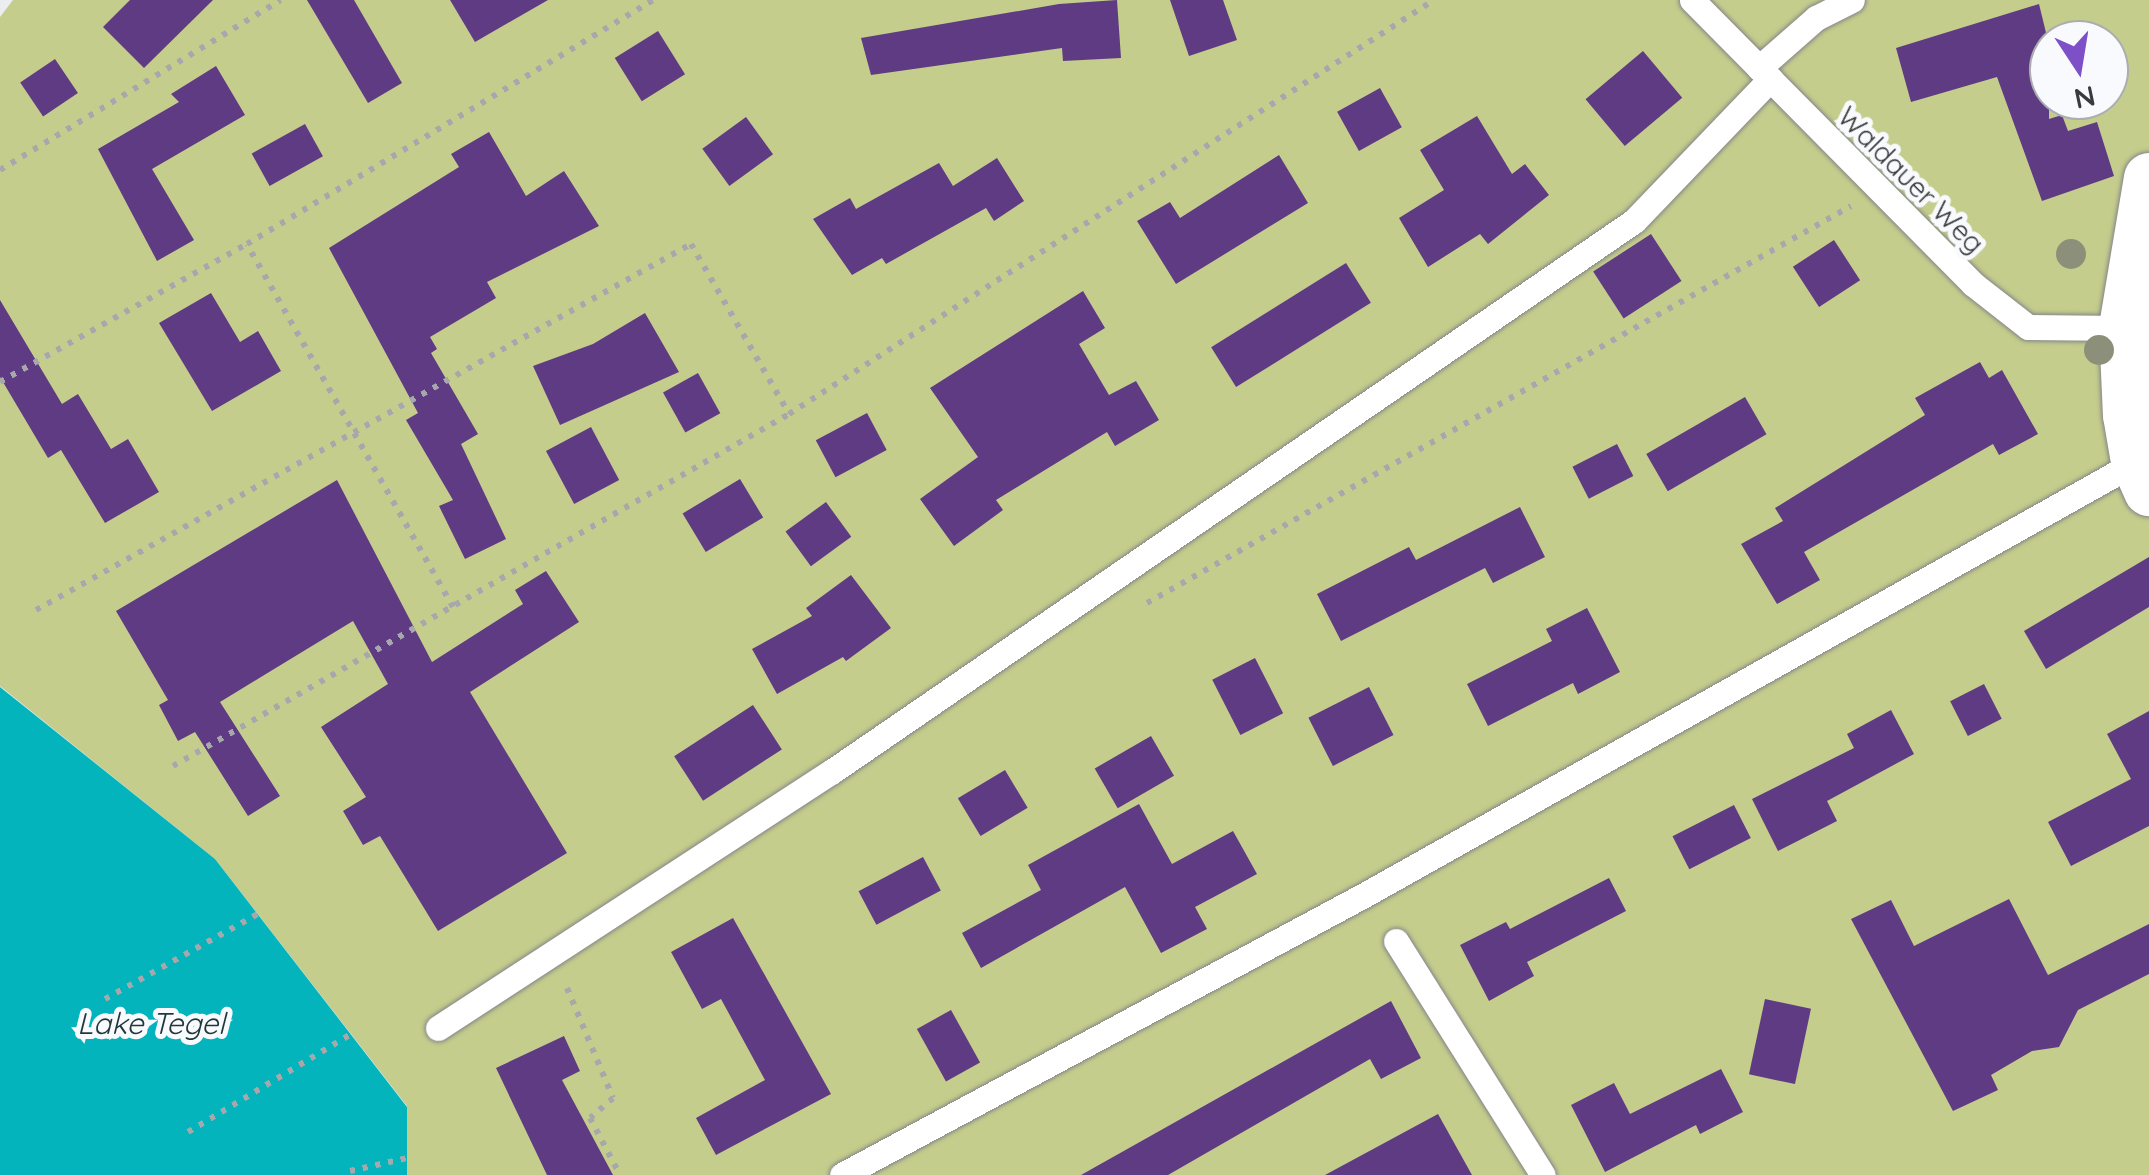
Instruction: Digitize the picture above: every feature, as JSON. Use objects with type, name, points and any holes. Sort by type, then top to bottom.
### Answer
[{"type":"street","points":[[2142,477],[2124,328],[2149,178]]},
{"type":"lane","name":"Waldauer Weg","points":[[1692,0],[1973,284],[2028,327],[2124,328]]},
{"type":"lane","points":[[438,1028],[832,772],[1634,221],[1816,18],[1852,0]]},
{"type":"lane","points":[[842,1175],[2142,477]]},
{"type":"lane","points":[[1396,941],[1543,1175]]},
{"type":"path","points":[[0,170],[281,0]]},
{"type":"path","points":[[0,382],[247,244],[653,0]]},
{"type":"path","points":[[173,766],[789,414],[1434,0]]},
{"type":"path","points":[[1132,612],[1878,191]]},
{"type":"path","points":[[247,244],[453,606]]},
{"type":"path","points":[[36,610],[690,244],[789,414]]},
{"type":"path","points":[[105,999],[258,914]]},
{"type":"path","points":[[552,954],[613,1098],[590,1118],[620,1175]]},
{"type":"path","points":[[188,1132],[351,1034]]},
{"type":"path","points":[[350,1172],[407,1158]]},
{"type":"green space","points":[[13,0],[2149,0],[2149,1175],[407,1175],[407,1106],[215,859],[0,686],[0,17]]},
{"type":"water","name":"Lake Tegel","points":[[0,687],[215,859],[407,1107],[407,1175],[0,1175]]},
{"type":"building","points":[[130,0],[213,0],[144,68],[103,27]]},
{"type":"building","points":[[307,0],[354,0],[402,83],[368,103]]},
{"type":"building","points":[[450,0],[548,0],[475,42]]},
{"type":"building","points":[[1117,0],[1121,58],[1063,61],[1062,48],[871,75],[861,38],[1059,4]]},
{"type":"building","points":[[1170,0],[1223,0],[1237,40],[1189,56]]},
{"type":"building","points":[[2039,4],[2043,20],[2029,20],[2029,120],[2064,120],[2068,131],[2097,122],[2114,176],[2042,201],[1997,77],[1911,102],[1896,48]]},
{"type":"building","points":[[658,31],[685,74],[642,101],[615,58]]},
{"type":"building","points":[[1643,51],[1682,98],[1625,146],[1586,99]]},
{"type":"building","points":[[55,59],[78,93],[43,116],[20,82]]},
{"type":"building","points":[[216,66],[245,115],[152,169],[194,240],[157,261],[98,149],[179,102],[171,94]]},
{"type":"building","points":[[1380,88],[1402,127],[1359,151],[1337,112]]},
{"type":"building","points":[[1477,116],[1512,174],[1525,164],[1549,195],[1488,244],[1480,234],[1428,267],[1399,218],[1444,190],[1420,150]]},
{"type":"building","points":[[746,117],[773,154],[729,186],[702,149]]},
{"type":"building","points":[[305,124],[323,156],[270,186],[252,154]]},
{"type":"building","points":[[489,132],[526,196],[564,171],[599,226],[487,282],[496,298],[430,337],[437,349],[431,353],[478,434],[461,444],[506,539],[465,559],[439,506],[453,500],[406,420],[418,413],[329,248],[459,167],[451,154]]},
{"type":"building","points":[[1279,155],[1308,203],[1176,284],[1137,221],[1170,202],[1180,218]]},
{"type":"building","points":[[997,158],[1024,201],[994,221],[986,208],[886,264],[882,258],[852,275],[813,219],[850,198],[856,209],[939,163],[953,186]]},
{"type":"building","points":[[1651,234],[1681,281],[1624,319],[1593,272]]},
{"type":"building","points":[[1834,240],[1860,280],[1819,307],[1793,267]]},
{"type":"building","points":[[1346,263],[1371,303],[1236,387],[1211,347]]},
{"type":"building","points":[[1083,291],[1105,328],[1079,344],[1109,395],[1136,381],[1159,420],[1115,446],[1107,432],[996,500],[1003,510],[954,546],[920,499],[978,457],[930,388]]},
{"type":"building","points":[[211,293],[240,342],[258,331],[281,371],[212,411],[159,323]]},
{"type":"building","points":[[0,300],[62,404],[78,394],[111,449],[128,439],[159,492],[105,523],[61,450],[48,458],[0,377]]},
{"type":"building","points":[[645,313],[679,372],[560,425],[533,366],[593,344]]},
{"type":"building","points":[[1980,362],[1989,378],[2002,370],[2038,434],[1999,455],[1993,444],[1804,552],[1820,580],[1777,604],[1741,544],[1783,521],[1775,508],[1925,415],[1915,398]]},
{"type":"building","points":[[698,373],[720,413],[685,433],[663,392]]},
{"type":"building","points":[[1745,397],[1766,434],[1668,491],[1646,454]]},
{"type":"building","points":[[867,413],[887,450],[836,477],[816,440]]},
{"type":"building","points":[[591,427],[619,480],[574,504],[546,451]]},
{"type":"building","points":[[1617,444],[1633,476],[1589,499],[1572,467]]},
{"type":"building","points":[[740,479],[763,518],[706,552],[683,514]]},
{"type":"building","points":[[337,480],[432,662],[523,604],[515,590],[546,571],[579,622],[470,692],[567,853],[438,931],[380,836],[363,845],[343,811],[366,797],[321,727],[388,684],[353,621],[220,702],[280,796],[248,816],[195,732],[178,741],[159,705],[168,700],[116,611]]},
{"type":"building","points":[[826,502],[851,537],[811,566],[786,531]]},
{"type":"building","points":[[1520,507],[1545,557],[1493,583],[1485,568],[1341,641],[1317,594],[1409,547],[1416,560]]},
{"type":"building","points":[[2149,557],[2149,607],[2046,669],[2024,631]]},
{"type":"building","points":[[851,575],[891,628],[846,661],[843,657],[777,694],[752,649],[812,616],[806,608]]},
{"type":"building","points":[[1587,608],[1620,672],[1578,694],[1573,683],[1488,726],[1467,684],[1552,641],[1546,629]]},
{"type":"building","points":[[1255,658],[1283,713],[1240,735],[1212,680]]},
{"type":"building","points":[[1984,684],[2002,719],[1968,736],[1950,701]]},
{"type":"building","points":[[1369,687],[1394,735],[1333,766],[1308,718]]},
{"type":"building","points":[[753,705],[782,749],[703,801],[674,756]]},
{"type":"building","points":[[1891,710],[1914,754],[1827,801],[1837,821],[1778,851],[1752,799],[1854,748],[1847,734]]},
{"type":"building","points":[[2149,711],[2149,826],[2071,866],[2048,822],[2131,779],[2107,734]]},
{"type":"building","points":[[1151,736],[1174,776],[1118,808],[1095,768]]},
{"type":"building","points":[[1005,770],[1028,808],[981,836],[958,798]]},
{"type":"building","points":[[1139,804],[1172,864],[1233,831],[1257,874],[1195,907],[1207,929],[1161,953],[1125,887],[981,968],[962,933],[1041,890],[1028,865]]},
{"type":"building","points":[[1734,805],[1751,838],[1689,869],[1673,836]]},
{"type":"building","points":[[923,857],[941,891],[876,925],[859,891]]},
{"type":"building","points":[[1609,878],[1626,911],[1527,962],[1534,976],[1489,1001],[1460,945],[1506,922],[1510,929]]},
{"type":"building","points":[[2009,899],[2048,975],[2149,924],[2149,974],[2078,1010],[2059,1047],[2032,1051],[1991,1075],[1998,1090],[1953,1111],[1851,919],[1891,900],[1914,946]]},
{"type":"building","points":[[733,918],[831,1094],[716,1155],[696,1118],[765,1080],[721,999],[702,1009],[671,952]]},
{"type":"building","points":[[1765,999],[1811,1009],[1795,1084],[1749,1074]]},
{"type":"building","points":[[1391,1001],[1421,1058],[1381,1079],[1370,1059],[1168,1175],[1081,1175]]},
{"type":"building","points":[[951,1010],[980,1062],[946,1081],[917,1029]]},
{"type":"building","points":[[564,1036],[580,1071],[562,1080],[613,1175],[547,1175],[496,1068]]},
{"type":"building","points":[[1721,1069],[1743,1112],[1700,1134],[1696,1125],[1605,1172],[1571,1105],[1614,1083],[1630,1114]]},
{"type":"building","points":[[1438,1114],[1472,1175],[1325,1175]]}]
